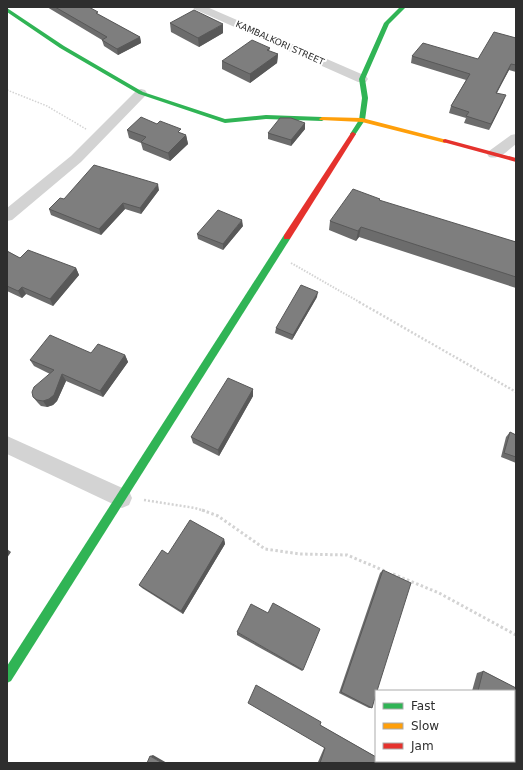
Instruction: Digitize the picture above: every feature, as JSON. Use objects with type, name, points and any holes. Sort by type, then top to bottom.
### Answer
[{"type":"street","name":"KAMBALKORI STREET","points":[[198,7],[362,79]]},
{"type":"street","points":[[7,678],[362,120],[365,98],[362,79],[387,22],[403,7]]},
{"type":"street","points":[[7,10],[62,46],[141,92],[226,120],[266,116],[362,120],[516,160]]},
{"type":"street","points":[[7,216],[76,158],[141,92]]},
{"type":"street","points":[[494,154],[516,138]]},
{"type":"street","points":[[7,445],[122,498]]},
{"type":"path","points":[[7,90],[47,106],[99,136]]},
{"type":"path","points":[[276,255],[516,392]]},
{"type":"path","points":[[122,498],[195,508],[218,516],[265,549],[300,554],[347,555],[439,594],[516,635]]},
{"type":"building","points":[[55,7],[89,7],[98,12],[96,13],[140,37],[117,49],[102,40],[107,37]]},
{"type":"building","points":[[194,10],[223,24],[198,38],[170,23]]},
{"type":"building","points":[[494,32],[516,38],[516,65],[511,64],[496,93],[506,95],[491,124],[466,116],[469,112],[451,106],[470,74],[412,56],[423,43],[478,59]]},
{"type":"building","points":[[252,40],[270,48],[267,50],[278,54],[250,74],[222,61]]},
{"type":"building","points":[[141,117],[157,124],[160,121],[181,129],[178,132],[186,135],[168,153],[141,142],[146,137],[127,130]]},
{"type":"building","points":[[280,118],[291,118],[305,123],[291,140],[268,133]]},
{"type":"building","points":[[94,165],[158,184],[140,208],[123,203],[99,229],[49,209],[60,198],[64,199]]},
{"type":"building","points":[[353,189],[380,199],[379,200],[516,242],[516,277],[361,227],[358,231],[330,221]]},
{"type":"building","points":[[218,210],[242,220],[223,244],[197,234]]},
{"type":"building","points":[[28,250],[76,268],[50,299],[22,287],[18,291],[7,286],[7,251],[20,258]]},
{"type":"building","points":[[301,285],[318,292],[293,335],[276,328]]},
{"type":"building","points":[[50,335],[91,353],[98,344],[125,355],[100,391],[62,374],[54,395],[43,401],[37,400],[33,397],[32,392],[34,387],[54,370],[30,360]]},
{"type":"building","points":[[228,378],[253,389],[218,450],[191,437]]},
{"type":"building","points":[[510,432],[516,435],[516,457],[504,453]]},
{"type":"building","points":[[190,520],[224,539],[181,611],[139,585],[162,550],[168,554]]},
{"type":"building","points":[[383,570],[411,583],[377,690],[375,690],[375,698],[372,708],[341,692]]},
{"type":"building","points":[[273,603],[320,629],[303,670],[237,632],[251,604],[268,613]]},
{"type":"building","points":[[483,671],[516,688],[516,757],[515,690],[478,690]]},
{"type":"building","points":[[256,685],[321,722],[320,725],[375,756],[375,762],[387,763],[320,763],[325,748],[248,703]]},
{"type":"building","points":[[150,756],[162,763],[147,763]]},
{"type":"traffic: fast","points":[[353,134],[362,120],[365,98],[362,79],[387,23],[403,7]]},
{"type":"traffic: fast","points":[[7,10],[62,47],[141,93],[225,121],[266,117],[322,119]]},
{"type":"traffic: fast","points":[[7,677],[287,237]]},
{"type":"traffic: slow","points":[[322,119],[362,120],[445,141]]},
{"type":"traffic: jam","points":[[287,237],[353,134]]},
{"type":"traffic: jam","points":[[445,141],[516,160]]}]
